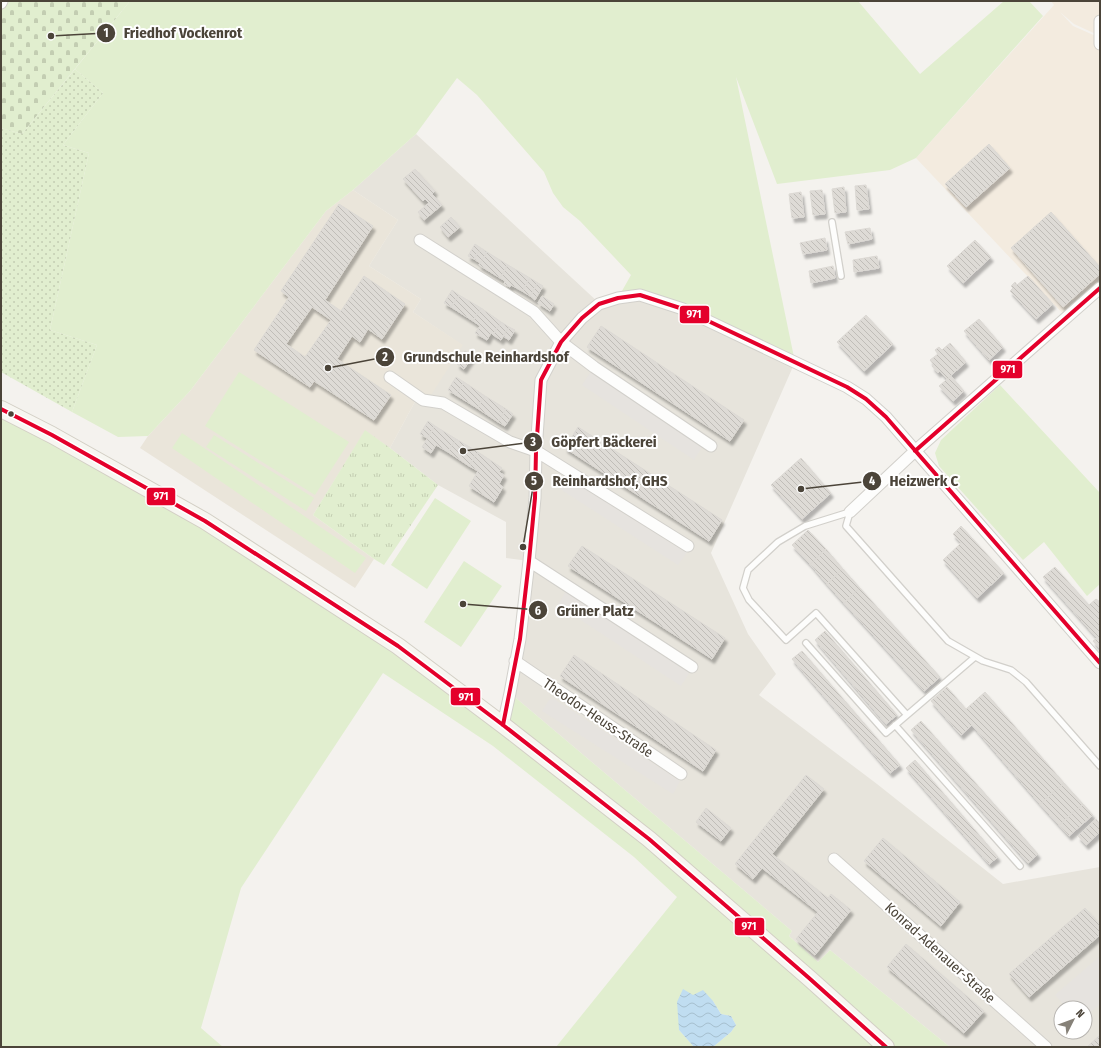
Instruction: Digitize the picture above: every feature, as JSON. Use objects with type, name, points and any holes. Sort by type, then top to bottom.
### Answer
[{"type":"main road","points":[[1,409],[120,472],[205,521],[398,646],[503,725],[649,839],[815,982],[886,1047]]},
{"type":"street","points":[[1100,21],[1100,44]]},
{"type":"street","points":[[420,240],[534,312],[561,342],[594,367],[711,446]]},
{"type":"street","points":[[850,512],[915,451],[1100,288]]},
{"type":"street","points":[[503,725],[520,639],[529,561],[535,498],[536,451],[541,380],[561,342],[582,318],[599,304],[618,298],[640,295],[683,309],[847,387],[866,399],[886,417],[1100,663]]},
{"type":"street","points":[[390,377],[423,400],[443,404],[510,442],[536,451],[688,546]]},
{"type":"street","points":[[529,561],[692,668]]},
{"type":"street","name":"Theodor-Heuss-Straße","points":[[515,661],[681,774]]},
{"type":"street","name":"Konrad-Adenauer-Straße","points":[[834,859],[1046,1047]]},
{"type":"lane","points":[[832,222],[840,276]]},
{"type":"lane","points":[[850,512],[846,526],[948,641],[983,661],[1011,670],[1026,682],[1100,766]]},
{"type":"lane","points":[[850,512],[805,526],[778,542],[748,570],[743,588],[749,600],[786,640],[816,612],[907,715]]},
{"type":"lane","points":[[806,643],[886,734],[975,657]]},
{"type":"lane","points":[[895,725],[1020,866]]},
{"type":"shaded area","points":[[1051,1],[1100,1],[1098,35],[1074,24],[1060,12],[1073,26],[1098,37],[1100,53],[1100,288],[1066,317],[916,158],[1054,5]]},
{"type":"shaded area","points":[[416,134],[599,303],[640,295],[795,362],[711,553],[748,634],[776,674],[759,695],[877,784],[1003,884],[1100,867],[1100,1047],[950,1047],[830,950],[818,962],[789,936],[792,931],[510,693],[529,561],[506,558],[506,522],[438,485],[390,448],[418,396],[462,345],[413,312],[421,299],[369,266],[398,220],[353,190]]},
{"type":"shaded area","points":[[353,190],[398,220],[369,266],[421,299],[413,312],[463,345],[428,400],[418,396],[390,448],[365,431],[313,515],[374,559],[355,588],[140,448],[148,436],[190,391],[326,211]]},
{"type":"shaded area","points":[[594,367],[706,441],[694,460],[582,385]]},
{"type":"shaded area","points":[[570,472],[691,547],[678,565],[560,489]]},
{"type":"shaded area","points":[[566,591],[690,672],[681,686],[558,605]]},
{"type":"shaded area","points":[[551,697],[680,781],[673,794],[542,711]]},
{"type":"shaded area","points":[[1100,956],[1100,1004],[1093,1010],[1093,1000],[1060,1000],[1055,995]]},
{"type":"green space","points":[[2,1],[130,1],[22,134],[1,128]]},
{"type":"green space","points":[[130,1],[858,1],[920,74],[1004,1],[1029,1],[1043,16],[916,158],[890,170],[777,184],[736,77],[795,362],[640,295],[618,298],[631,275],[580,221],[563,207],[553,193],[544,172],[477,95],[457,78],[416,134],[353,190],[326,211],[190,391],[148,436],[118,437],[72,412],[97,345],[50,330],[89,153],[63,145],[103,93],[75,69]]},
{"type":"green space","points":[[75,69],[103,93],[63,145],[89,153],[50,330],[97,345],[72,412],[1,372],[1,128],[22,134]]},
{"type":"green space","points":[[239,372],[349,442],[315,495],[205,426]]},
{"type":"green space","points":[[1000,385],[1100,493],[1100,584],[1087,596],[1044,542],[1023,560],[939,466],[935,453],[941,440]]},
{"type":"green space","points":[[1,409],[205,521],[502,725],[510,693],[792,931],[789,936],[818,962],[830,950],[950,1047],[713,1047],[731,1032],[736,1025],[731,1016],[721,1014],[713,1001],[679,1017],[679,1030],[694,1047],[556,1047],[677,897],[634,857],[493,746],[383,673],[241,888],[201,1028],[223,1047],[1,1047]]},
{"type":"green space","points":[[365,430],[438,485],[384,565],[313,515]]},
{"type":"green space","points":[[182,433],[366,558],[355,573],[172,448]]},
{"type":"green space","points":[[214,435],[314,498],[306,511],[206,447]]},
{"type":"green space","points":[[435,498],[471,521],[427,589],[391,565]]},
{"type":"green space","points":[[464,561],[502,586],[461,647],[424,622]]},
{"type":"water","points":[[683,989],[693,995],[703,990],[713,1001],[721,1014],[731,1016],[736,1025],[731,1032],[713,1047],[694,1047],[679,1030],[677,1002]]},
{"type":"building","points":[[989,144],[1010,168],[966,207],[945,184]]},
{"type":"building","points":[[415,169],[435,191],[432,194],[442,205],[424,220],[418,212],[429,203],[425,199],[423,201],[403,179]]},
{"type":"building","points":[[866,185],[869,209],[857,210],[855,186]]},
{"type":"building","points":[[844,187],[846,212],[835,213],[832,189]]},
{"type":"building","points":[[822,190],[825,214],[813,215],[810,191]]},
{"type":"building","points":[[801,192],[804,217],[792,218],[789,194]]},
{"type":"building","points":[[339,204],[373,226],[325,300],[341,311],[364,276],[405,304],[382,339],[368,329],[360,342],[352,336],[337,359],[391,395],[374,420],[314,381],[310,387],[254,350],[289,297],[281,291]],"holes":[[[312,307],[331,320],[305,357],[286,344]]]},
{"type":"building","points":[[1051,212],[1100,267],[1100,274],[1063,307],[1011,248]]},
{"type":"building","points":[[451,217],[460,227],[448,237],[440,227]]},
{"type":"building","points":[[870,228],[872,239],[848,244],[845,232]]},
{"type":"building","points":[[825,238],[827,250],[803,254],[800,243]]},
{"type":"building","points":[[975,240],[991,257],[963,283],[947,266]]},
{"type":"building","points":[[475,244],[481,248],[474,259],[468,256]]},
{"type":"building","points":[[481,248],[487,252],[480,263],[474,259]]},
{"type":"building","points":[[487,252],[508,265],[500,278],[479,265]]},
{"type":"building","points":[[877,256],[879,268],[854,272],[853,260]]},
{"type":"building","points":[[508,265],[530,278],[522,291],[511,285],[510,287],[504,284],[505,281],[500,278]]},
{"type":"building","points":[[833,266],[835,278],[811,283],[809,271]]},
{"type":"building","points":[[1028,276],[1053,304],[1036,319],[1010,291],[1013,288],[1011,286],[1015,282],[1017,285]]},
{"type":"building","points":[[530,278],[538,283],[530,296],[522,291]]},
{"type":"building","points":[[538,283],[543,286],[535,300],[530,296]]},
{"type":"building","points":[[452,290],[459,295],[451,307],[444,303]]},
{"type":"building","points":[[459,295],[481,308],[473,321],[451,307]]},
{"type":"building","points":[[542,296],[554,304],[550,311],[538,303]]},
{"type":"building","points":[[481,308],[501,322],[493,335],[491,333],[487,340],[475,333],[480,326],[473,321]]},
{"type":"building","points":[[866,315],[893,344],[864,371],[837,342]]},
{"type":"building","points":[[979,319],[1003,347],[989,360],[964,331]]},
{"type":"building","points":[[501,322],[509,327],[501,340],[493,335]]},
{"type":"building","points":[[601,326],[744,420],[730,441],[587,347]]},
{"type":"building","points":[[509,327],[515,330],[509,340],[503,336]]},
{"type":"building","points":[[950,343],[966,362],[947,379],[940,371],[938,373],[932,366],[934,365],[930,360],[938,354],[935,350],[939,347],[942,350]]},
{"type":"building","points":[[465,351],[473,356],[464,369],[457,364]]},
{"type":"building","points":[[951,376],[964,391],[953,401],[939,386]]},
{"type":"building","points":[[456,377],[464,382],[456,395],[448,390]]},
{"type":"building","points":[[464,382],[485,396],[477,408],[456,395]]},
{"type":"building","points":[[485,396],[506,409],[498,422],[477,408]]},
{"type":"building","points":[[506,409],[513,414],[505,426],[498,422]]},
{"type":"building","points":[[428,421],[435,426],[427,438],[420,434]]},
{"type":"building","points":[[435,426],[456,439],[448,452],[436,445],[431,453],[422,447]]},
{"type":"building","points":[[578,427],[722,520],[709,541],[565,448]]},
{"type":"building","points":[[456,439],[478,452],[469,466],[448,452]]},
{"type":"building","points":[[478,452],[502,468],[499,472],[504,475],[499,484],[503,487],[494,502],[469,486],[478,471],[469,466]]},
{"type":"building","points":[[801,458],[831,493],[802,519],[771,485]]},
{"type":"building","points":[[961,526],[1004,573],[977,598],[943,560],[961,543],[953,534]]},
{"type":"building","points":[[808,530],[826,549],[810,564],[792,545]]},
{"type":"building","points":[[582,546],[725,638],[712,659],[568,566]]},
{"type":"building","points":[[826,549],[843,569],[827,584],[810,564]]},
{"type":"building","points":[[1055,567],[1089,605],[1096,599],[1100,602],[1100,649],[1093,641],[1097,638],[1043,577]]},
{"type":"building","points":[[843,569],[860,588],[844,603],[827,584]]},
{"type":"building","points":[[860,588],[940,677],[924,691],[844,603]]},
{"type":"building","points":[[825,631],[897,715],[886,724],[815,640]]},
{"type":"building","points":[[802,651],[900,765],[890,773],[792,659]]},
{"type":"building","points":[[574,655],[716,750],[703,771],[560,676]]},
{"type":"building","points":[[947,687],[966,709],[985,692],[1064,783],[1040,804],[972,725],[961,735],[931,701]]},
{"type":"building","points":[[921,721],[1038,854],[1028,863],[911,730]]},
{"type":"building","points":[[915,760],[998,857],[989,864],[906,768]]},
{"type":"building","points":[[806,775],[824,789],[772,854],[828,898],[831,894],[851,910],[815,955],[796,939],[818,912],[762,868],[753,879],[735,864]]},
{"type":"building","points":[[1064,783],[1083,804],[1059,825],[1040,804]]},
{"type":"building","points":[[1083,804],[1093,815],[1069,836],[1059,825]]},
{"type":"building","points":[[706,808],[731,828],[721,841],[696,822]]},
{"type":"building","points":[[1096,819],[1100,824],[1100,832],[1086,845],[1078,836]]},
{"type":"building","points":[[883,838],[960,902],[941,926],[864,861]]},
{"type":"building","points":[[1085,908],[1100,925],[1100,935],[1029,997],[1009,974]]},
{"type":"building","points":[[906,944],[984,1011],[964,1033],[887,967]]},
{"type":"building","points":[[1100,1035],[1100,1047],[1087,1047]]},
{"type":"transit line","name":"971","points":[[915,451],[1100,288]]},
{"type":"transit line","name":"971","points":[[503,725],[520,639],[529,561],[535,498],[536,451],[541,380],[561,342],[582,318],[599,304],[618,298],[640,295],[683,309],[847,387],[866,399],[886,417],[1100,663]]},
{"type":"transit line","name":"971","points":[[1,409],[52,435],[205,521],[398,646],[503,725],[649,839],[886,1047]]},
{"type":"place","name":"Friedhof Vockenrot","points":[[51,36]]},
{"type":"place","name":"Grundschule Reinhardshof","points":[[328,368]]},
{"type":"place","name":"Göpfert Bäckerei","points":[[463,451]]},
{"type":"place","name":"Heizwerk C","points":[[801,489]]},
{"type":"place","name":"Reinhardshof, GHS","points":[[523,547]]},
{"type":"place","name":"Grüner Platz","points":[[463,604]]}]
